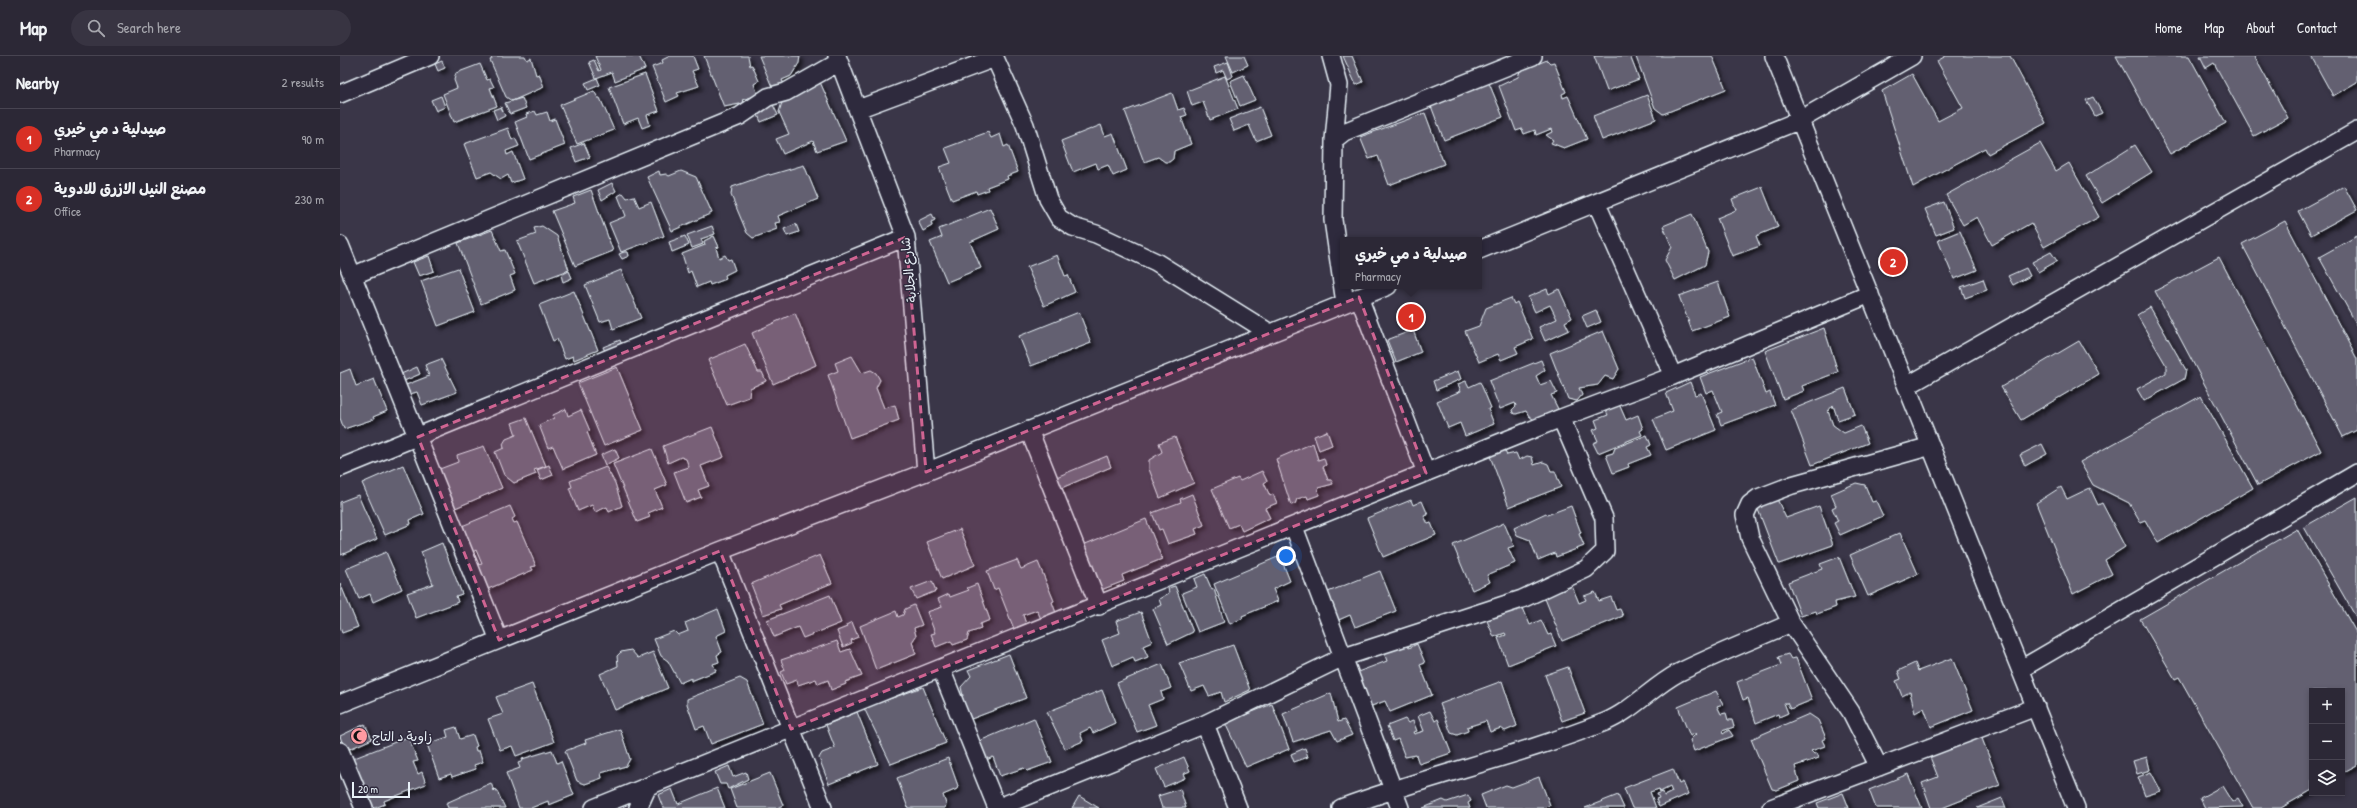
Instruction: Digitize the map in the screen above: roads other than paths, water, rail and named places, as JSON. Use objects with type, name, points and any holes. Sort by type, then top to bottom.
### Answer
[{"type":"street","points":[[340,94],[430,56]]},
{"type":"street","points":[[1331,56],[1339,85],[1334,140],[1333,220],[1340,249]]},
{"type":"street","points":[[1334,140],[1344,132],[1532,56]]},
{"type":"street","points":[[1774,56],[2076,808]]},
{"type":"street","points":[[1482,249],[1597,204],[1800,120],[1912,56]]},
{"type":"street","points":[[858,109],[997,57],[1025,125],[1048,199],[1059,218],[1073,227],[1096,234],[1156,262],[1270,333]]},
{"type":"street","points":[[352,276],[740,116],[768,97],[786,92],[838,59]]},
{"type":"street","name":"شارع الجلابة","points":[[838,59],[906,237],[926,472]]},
{"type":"street","points":[[1907,386],[2357,131]]},
{"type":"street","points":[[1597,204],[1673,376]]},
{"type":"street","points":[[340,468],[906,237]]},
{"type":"street","points":[[340,245],[499,640]]},
{"type":"street","points":[[1349,289],[1352,300],[1426,473]]},
{"type":"street","points":[[340,704],[720,551],[926,472],[1380,289]]},
{"type":"street","points":[[594,808],[1099,606],[1561,418],[1673,376],[1870,294]]},
{"type":"street","points":[[941,669],[997,808],[1205,724],[1342,658],[1522,599],[1586,569],[1605,551],[1604,518],[1561,418]]},
{"type":"street","points":[[1029,430],[1099,606]]},
{"type":"street","points":[[1879,767],[1852,712],[1791,623],[1750,538],[1745,515],[1750,504],[1758,498],[1792,485],[1931,446]]},
{"type":"street","points":[[2021,669],[2357,473]]},
{"type":"street","points":[[1294,527],[1342,658],[1400,808]]},
{"type":"street","points":[[720,551],[823,808]]},
{"type":"street","points":[[1341,808],[1392,789],[1541,744],[1606,722],[1634,705],[1676,674],[1791,623]]},
{"type":"street","points":[[1771,808],[2036,707]]},
{"type":"street","points":[[1205,724],[1238,808]]},
{"type":"street","points":[[340,751],[364,808]]},
{"type":"street","points":[[638,808],[648,786]]},
{"type":"place","name":"مصنع النيل الازرق للادوية","points":[[1893,262]]},
{"type":"place","name":"صيدلية د مي خيري","points":[[1411,317]]},
{"type":"place","name":"زاوية د التاج","points":[[359,736]]}]
